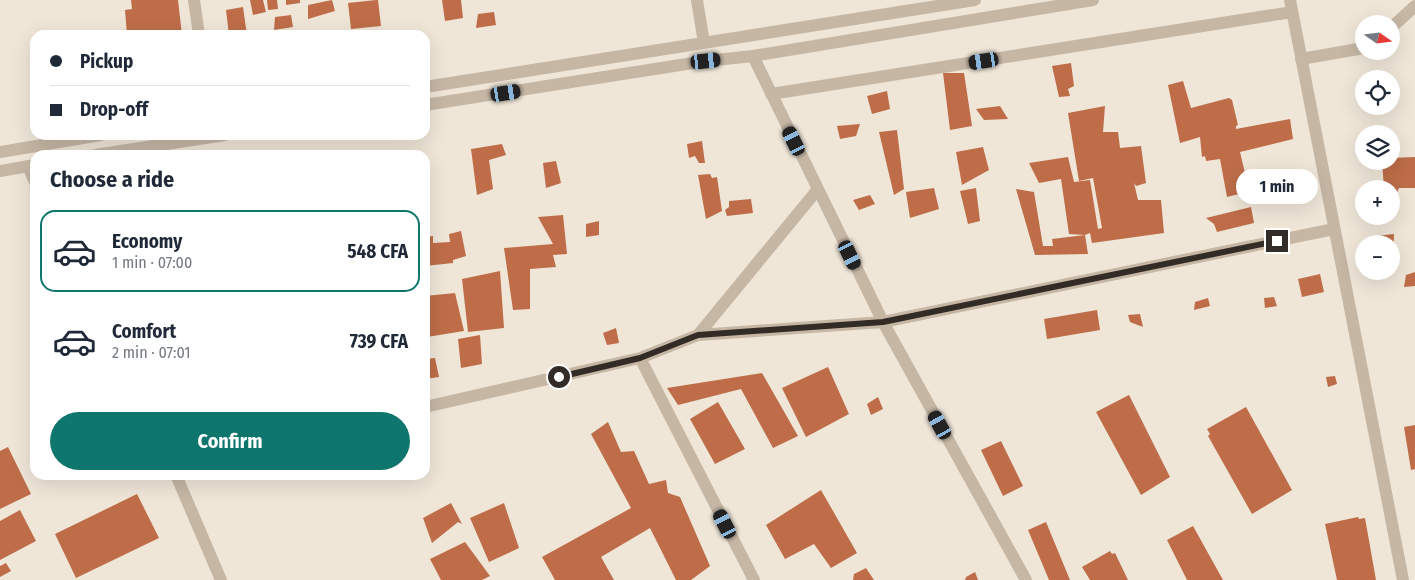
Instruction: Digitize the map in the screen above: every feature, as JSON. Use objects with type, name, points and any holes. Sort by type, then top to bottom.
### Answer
[{"type":"street","points":[[194,0],[199,30]]},
{"type":"street","points":[[698,0],[704,43]]},
{"type":"street","points":[[430,86],[975,0]]},
{"type":"street","points":[[430,104],[706,61],[752,56],[1093,0]]},
{"type":"street","points":[[771,94],[1291,6],[1403,580]]},
{"type":"street","points":[[1400,20],[1415,6]]},
{"type":"street","points":[[1302,59],[1355,50]]},
{"type":"street","points":[[752,56],[883,322],[1026,580]]},
{"type":"street","points":[[0,152],[71,140]]},
{"type":"street","points":[[126,150],[188,140]]},
{"type":"street","points":[[0,171],[30,166]]},
{"type":"street","points":[[698,335],[818,189]]},
{"type":"street","points":[[430,406],[640,358],[698,335],[883,322],[1334,229]]},
{"type":"street","points":[[640,358],[752,577],[738,580]]},
{"type":"street","points":[[178,480],[221,580]]},
{"type":"building","points":[[131,0],[178,0],[181,30],[127,30],[125,10],[132,9]]},
{"type":"building","points":[[250,0],[263,0],[266,12],[253,15]]},
{"type":"building","points":[[267,0],[277,0],[278,9],[268,10]]},
{"type":"building","points":[[286,0],[300,0],[300,3],[286,5]]},
{"type":"building","points":[[332,0],[335,11],[308,19],[308,5]]},
{"type":"building","points":[[378,0],[381,26],[351,29],[348,3]]},
{"type":"building","points":[[442,0],[461,0],[463,18],[445,21]]},
{"type":"building","points":[[243,7],[246,30],[228,30],[226,10]]},
{"type":"building","points":[[494,12],[496,25],[476,28],[478,14]]},
{"type":"building","points":[[291,15],[293,27],[274,30],[275,17]]},
{"type":"building","points":[[1071,63],[1074,86],[1068,89],[1070,96],[1059,97],[1052,66]]},
{"type":"building","points":[[943,73],[964,73],[972,126],[950,130]]},
{"type":"building","points":[[1183,81],[1191,108],[1229,98],[1232,100],[1238,125],[1236,129],[1290,119],[1293,139],[1240,152],[1249,190],[1247,192],[1227,197],[1220,159],[1206,161],[1205,156],[1202,157],[1200,137],[1180,143],[1168,85]]},
{"type":"building","points":[[887,91],[890,109],[872,114],[867,96]]},
{"type":"building","points":[[1000,106],[1008,119],[984,120],[976,109]]},
{"type":"building","points":[[1105,106],[1103,132],[1118,132],[1120,148],[1141,146],[1146,183],[1136,186],[1134,183],[1138,200],[1161,200],[1164,233],[1092,243],[1090,233],[1085,235],[1069,234],[1061,179],[1039,183],[1029,163],[1068,157],[1074,182],[1090,180],[1098,229],[1102,228],[1093,178],[1079,181],[1068,113]]},
{"type":"building","points":[[860,124],[856,136],[840,139],[837,126]]},
{"type":"building","points":[[897,130],[904,189],[894,195],[879,132]]},
{"type":"building","points":[[702,141],[705,163],[699,163],[695,156],[689,158],[687,144]]},
{"type":"building","points":[[502,144],[506,155],[489,160],[493,189],[477,195],[471,149]]},
{"type":"building","points":[[983,147],[989,170],[962,185],[956,152]]},
{"type":"building","points":[[1415,157],[1415,188],[1400,188],[1400,180],[1383,180],[1383,170],[1400,170],[1400,158]]},
{"type":"building","points":[[556,161],[561,183],[546,188],[543,163]]},
{"type":"building","points":[[710,174],[712,178],[717,177],[722,211],[706,219],[698,175]]},
{"type":"building","points":[[934,188],[939,209],[910,218],[906,192]]},
{"type":"building","points":[[976,188],[980,221],[968,224],[960,191]]},
{"type":"building","points":[[1016,189],[1034,192],[1043,246],[1053,246],[1052,239],[1085,235],[1088,254],[1035,255]]},
{"type":"building","points":[[870,195],[875,204],[859,210],[853,200]]},
{"type":"building","points":[[751,199],[753,213],[727,216],[725,210],[729,207],[729,201]]},
{"type":"building","points":[[1251,207],[1254,223],[1217,232],[1214,224],[1206,218]]},
{"type":"building","points":[[563,215],[567,254],[553,255],[556,267],[530,269],[530,309],[513,310],[504,248],[553,244],[538,217]]},
{"type":"building","points":[[599,221],[599,235],[586,237],[586,224]]},
{"type":"building","points":[[461,231],[466,256],[453,260],[453,263],[430,265],[430,236],[433,236],[433,243],[450,242],[449,234]]},
{"type":"building","points":[[500,271],[504,328],[468,332],[462,279]]},
{"type":"building","points":[[1415,272],[1415,286],[1404,287],[1406,275]]},
{"type":"building","points":[[1320,274],[1324,292],[1302,297],[1298,279]]},
{"type":"building","points":[[455,293],[464,331],[430,337],[430,296]]},
{"type":"building","points":[[1274,297],[1277,306],[1265,308],[1264,298]]},
{"type":"building","points":[[1208,298],[1210,306],[1194,310],[1195,302]]},
{"type":"building","points":[[1097,310],[1100,330],[1047,339],[1044,319]]},
{"type":"building","points":[[1140,314],[1143,327],[1130,322],[1128,315]]},
{"type":"building","points":[[616,328],[619,343],[607,345],[603,333]]},
{"type":"building","points":[[480,335],[482,364],[461,368],[458,339]]},
{"type":"building","points":[[430,358],[435,358],[439,377],[430,378]]},
{"type":"building","points":[[828,367],[849,414],[806,437],[782,388]]},
{"type":"building","points":[[762,373],[798,436],[773,448],[741,389],[678,405],[667,388]]},
{"type":"building","points":[[1335,376],[1337,384],[1328,387],[1326,377]]},
{"type":"building","points":[[1129,395],[1170,477],[1141,495],[1096,412]]},
{"type":"building","points":[[878,397],[883,409],[871,415],[867,404]]},
{"type":"building","points":[[718,402],[745,449],[715,464],[690,419]]},
{"type":"building","points":[[1246,407],[1292,490],[1252,514],[1208,436],[1210,434],[1207,429]]},
{"type":"building","points":[[608,422],[621,452],[634,451],[649,484],[666,480],[668,493],[680,497],[710,566],[691,580],[676,580],[650,528],[601,557],[614,580],[555,580],[542,557],[631,508],[591,434]]},
{"type":"building","points":[[1415,425],[1415,469],[1411,470],[1404,427]]},
{"type":"building","points":[[1001,441],[1023,486],[1003,496],[981,450]]},
{"type":"building","points":[[8,447],[31,494],[0,509],[0,451]]},
{"type":"building","points":[[821,490],[857,553],[831,568],[814,544],[785,559],[766,525]]},
{"type":"building","points":[[137,494],[159,538],[76,578],[55,534]]},
{"type":"building","points":[[451,503],[462,524],[458,522],[432,543],[423,518]]},
{"type":"building","points":[[504,503],[519,548],[489,562],[470,518]]},
{"type":"building","points":[[20,510],[36,541],[0,560],[0,521]]},
{"type":"building","points":[[1358,517],[1359,519],[1365,518],[1376,580],[1337,580],[1325,524]]},
{"type":"building","points":[[1046,522],[1070,580],[1049,580],[1028,530]]},
{"type":"building","points":[[1193,526],[1223,580],[1187,580],[1167,540]]},
{"type":"building","points":[[465,542],[490,576],[482,580],[441,580],[430,559]]},
{"type":"building","points":[[1110,551],[1112,554],[1115,553],[1128,580],[1090,580],[1082,567]]},
{"type":"building","points":[[6,563],[11,571],[0,577],[0,566]]},
{"type":"building","points":[[866,568],[874,580],[853,580],[854,574]]},
{"type":"building","points":[[975,572],[978,580],[965,580],[966,577]]},
{"type":"route","points":[[559,377],[640,358],[698,335],[883,322],[1277,241]]}]
